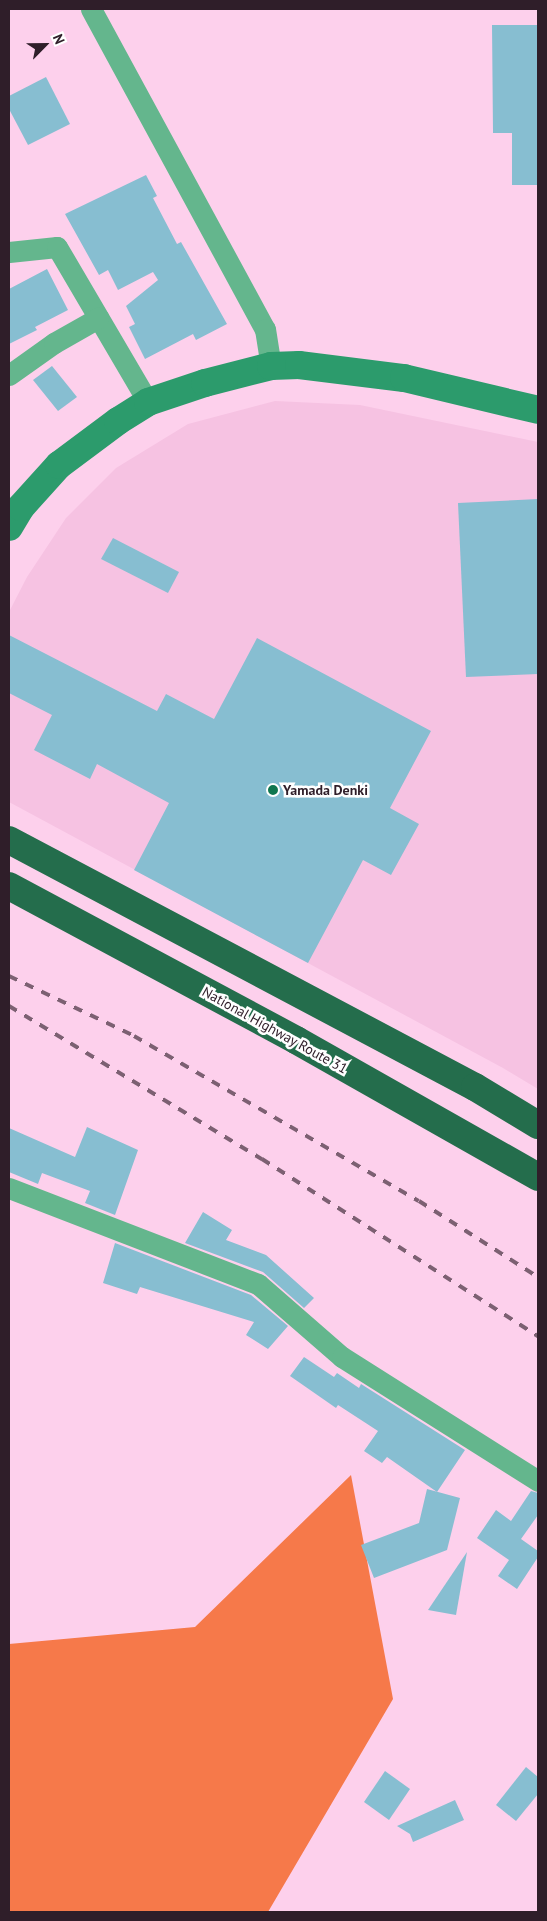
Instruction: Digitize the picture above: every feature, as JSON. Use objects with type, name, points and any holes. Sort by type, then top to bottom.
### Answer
[{"type":"highway","points":[[9,840],[475,1087],[538,1125]]},
{"type":"highway","name":"National Highway Route 31","points":[[9,886],[296,1040],[538,1177]]},
{"type":"street","points":[[91,9],[265,329],[271,366]]},
{"type":"street","points":[[9,252],[57,247],[148,402]]},
{"type":"street","points":[[9,375],[54,343],[98,318]]},
{"type":"street","points":[[9,527],[22,508],[60,465],[118,421],[148,402],[205,383],[271,366],[298,365],[404,378],[538,410]]},
{"type":"street","points":[[9,1188],[258,1284],[342,1357],[538,1481]]},
{"type":"shaded area","points":[[275,401],[360,405],[538,442],[538,1089],[503,1068],[9,802],[9,612],[27,577],[66,518],[116,468],[188,424]]},
{"type":"shaded area","points":[[351,1475],[393,1699],[268,1912],[9,1912],[9,1644],[195,1627]]},
{"type":"building","points":[[492,25],[538,25],[538,185],[512,185],[512,133],[493,133]]},
{"type":"building","points":[[46,77],[70,124],[28,145],[9,109],[9,96]]},
{"type":"building","points":[[146,175],[157,196],[153,198],[177,244],[181,242],[227,324],[196,340],[193,334],[145,359],[129,327],[135,324],[126,306],[158,280],[153,272],[118,290],[108,270],[99,275],[65,214]]},
{"type":"building","points":[[47,269],[68,310],[35,327],[37,330],[9,344],[9,289]]},
{"type":"building","points":[[52,366],[77,397],[58,411],[33,380]]},
{"type":"building","points":[[538,499],[538,674],[466,677],[458,503]]},
{"type":"building","points":[[113,538],[179,572],[168,593],[101,559]]},
{"type":"building","name":"Yamada Denki","points":[[9,635],[157,711],[166,694],[214,719],[257,638],[431,731],[390,808],[419,824],[391,875],[363,860],[308,963],[134,870],[169,803],[97,764],[90,779],[34,750],[52,715],[9,693]]},
{"type":"building","points":[[87,1127],[138,1150],[115,1215],[85,1203],[90,1191],[42,1173],[38,1184],[9,1172],[9,1128],[75,1157]]},
{"type":"building","points":[[203,1212],[232,1230],[226,1240],[266,1255],[314,1298],[304,1308],[263,1272],[185,1243]]},
{"type":"building","points":[[115,1243],[251,1295],[288,1326],[268,1349],[246,1335],[254,1322],[140,1287],[137,1294],[103,1283]]},
{"type":"building","points":[[304,1357],[334,1377],[337,1373],[359,1388],[361,1384],[465,1450],[437,1492],[387,1457],[382,1463],[364,1451],[378,1431],[338,1405],[336,1408],[290,1376]]},
{"type":"building","points":[[427,1489],[460,1498],[447,1550],[374,1578],[361,1545],[419,1523]]},
{"type":"building","points":[[531,1491],[538,1493],[538,1515],[521,1539],[538,1551],[538,1557],[517,1589],[498,1576],[509,1560],[477,1538],[496,1510],[511,1521]]},
{"type":"building","points":[[467,1552],[456,1615],[428,1610]]},
{"type":"building","points":[[526,1767],[538,1777],[538,1794],[516,1821],[496,1805]]},
{"type":"building","points":[[385,1771],[410,1789],[389,1820],[364,1802]]},
{"type":"building","points":[[455,1800],[464,1820],[413,1842],[410,1834],[397,1826]]},
{"type":"railway","points":[[9,976],[134,1036],[419,1201],[538,1277]]},
{"type":"railway","points":[[9,1006],[262,1159],[538,1336]]},
{"type":"place","name":"Yamada Denki","points":[[273,790]]}]
